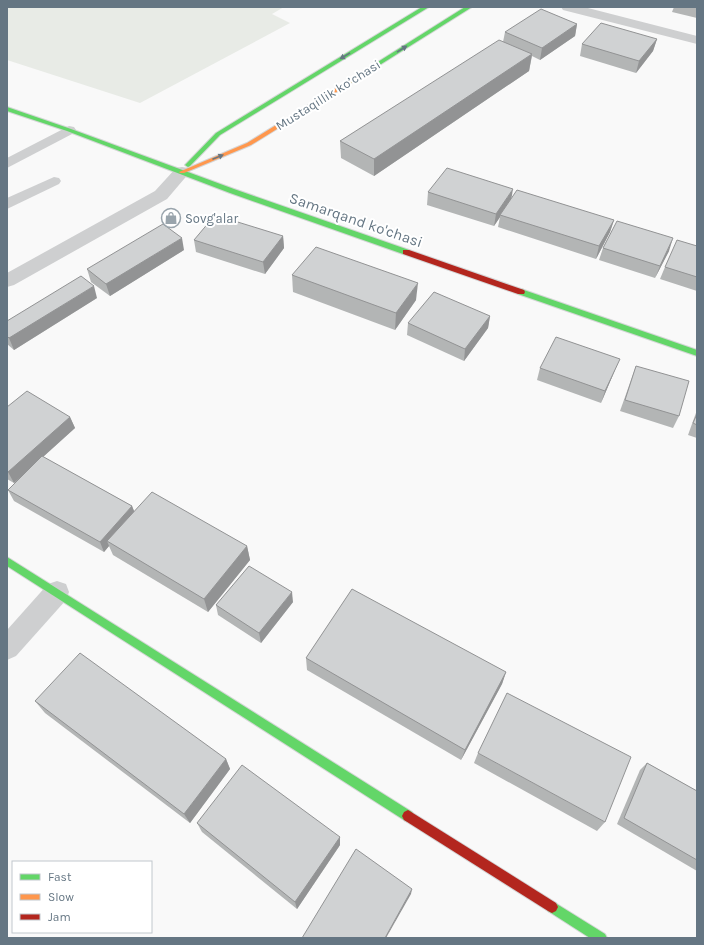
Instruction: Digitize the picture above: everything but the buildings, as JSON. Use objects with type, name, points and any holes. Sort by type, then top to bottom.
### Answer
[{"type":"street","name":"Mustaqillik ko’chasi","points":[[7,281],[161,194],[218,134],[426,7]]},
{"type":"street","name":"Mustaqillik ko’chasi","points":[[182,172],[249,144],[469,7]]},
{"type":"street","points":[[568,7],[697,40]]},
{"type":"street","name":"Samarqand ko'chasi","points":[[7,109],[69,130],[232,191],[697,353]]},
{"type":"street","points":[[7,561],[601,938]]},
{"type":"street","points":[[7,648],[57,592]]},
{"type":"lane","points":[[7,164],[69,130]]},
{"type":"lane","points":[[7,204],[54,181]]},
{"type":"shaded area","points":[[7,7],[284,7],[272,14],[290,23],[140,103],[7,60]]},
{"type":"traffic: fast","points":[[188,165],[218,134],[426,7]]},
{"type":"traffic: fast","points":[[349,82],[469,7]]},
{"type":"traffic: fast","points":[[7,109],[69,130],[232,191],[406,252]]},
{"type":"traffic: fast","points":[[521,292],[697,353]]},
{"type":"traffic: fast","points":[[7,561],[408,816]]},
{"type":"traffic: fast","points":[[552,907],[601,938]]},
{"type":"traffic: slow","points":[[182,172],[249,144],[349,82]]},
{"type":"traffic: jam","points":[[406,252],[521,292]]},
{"type":"traffic: jam","points":[[408,816],[552,907]]},
{"type":"place","name":"Sovg'alar","points":[[171,218]]}]
